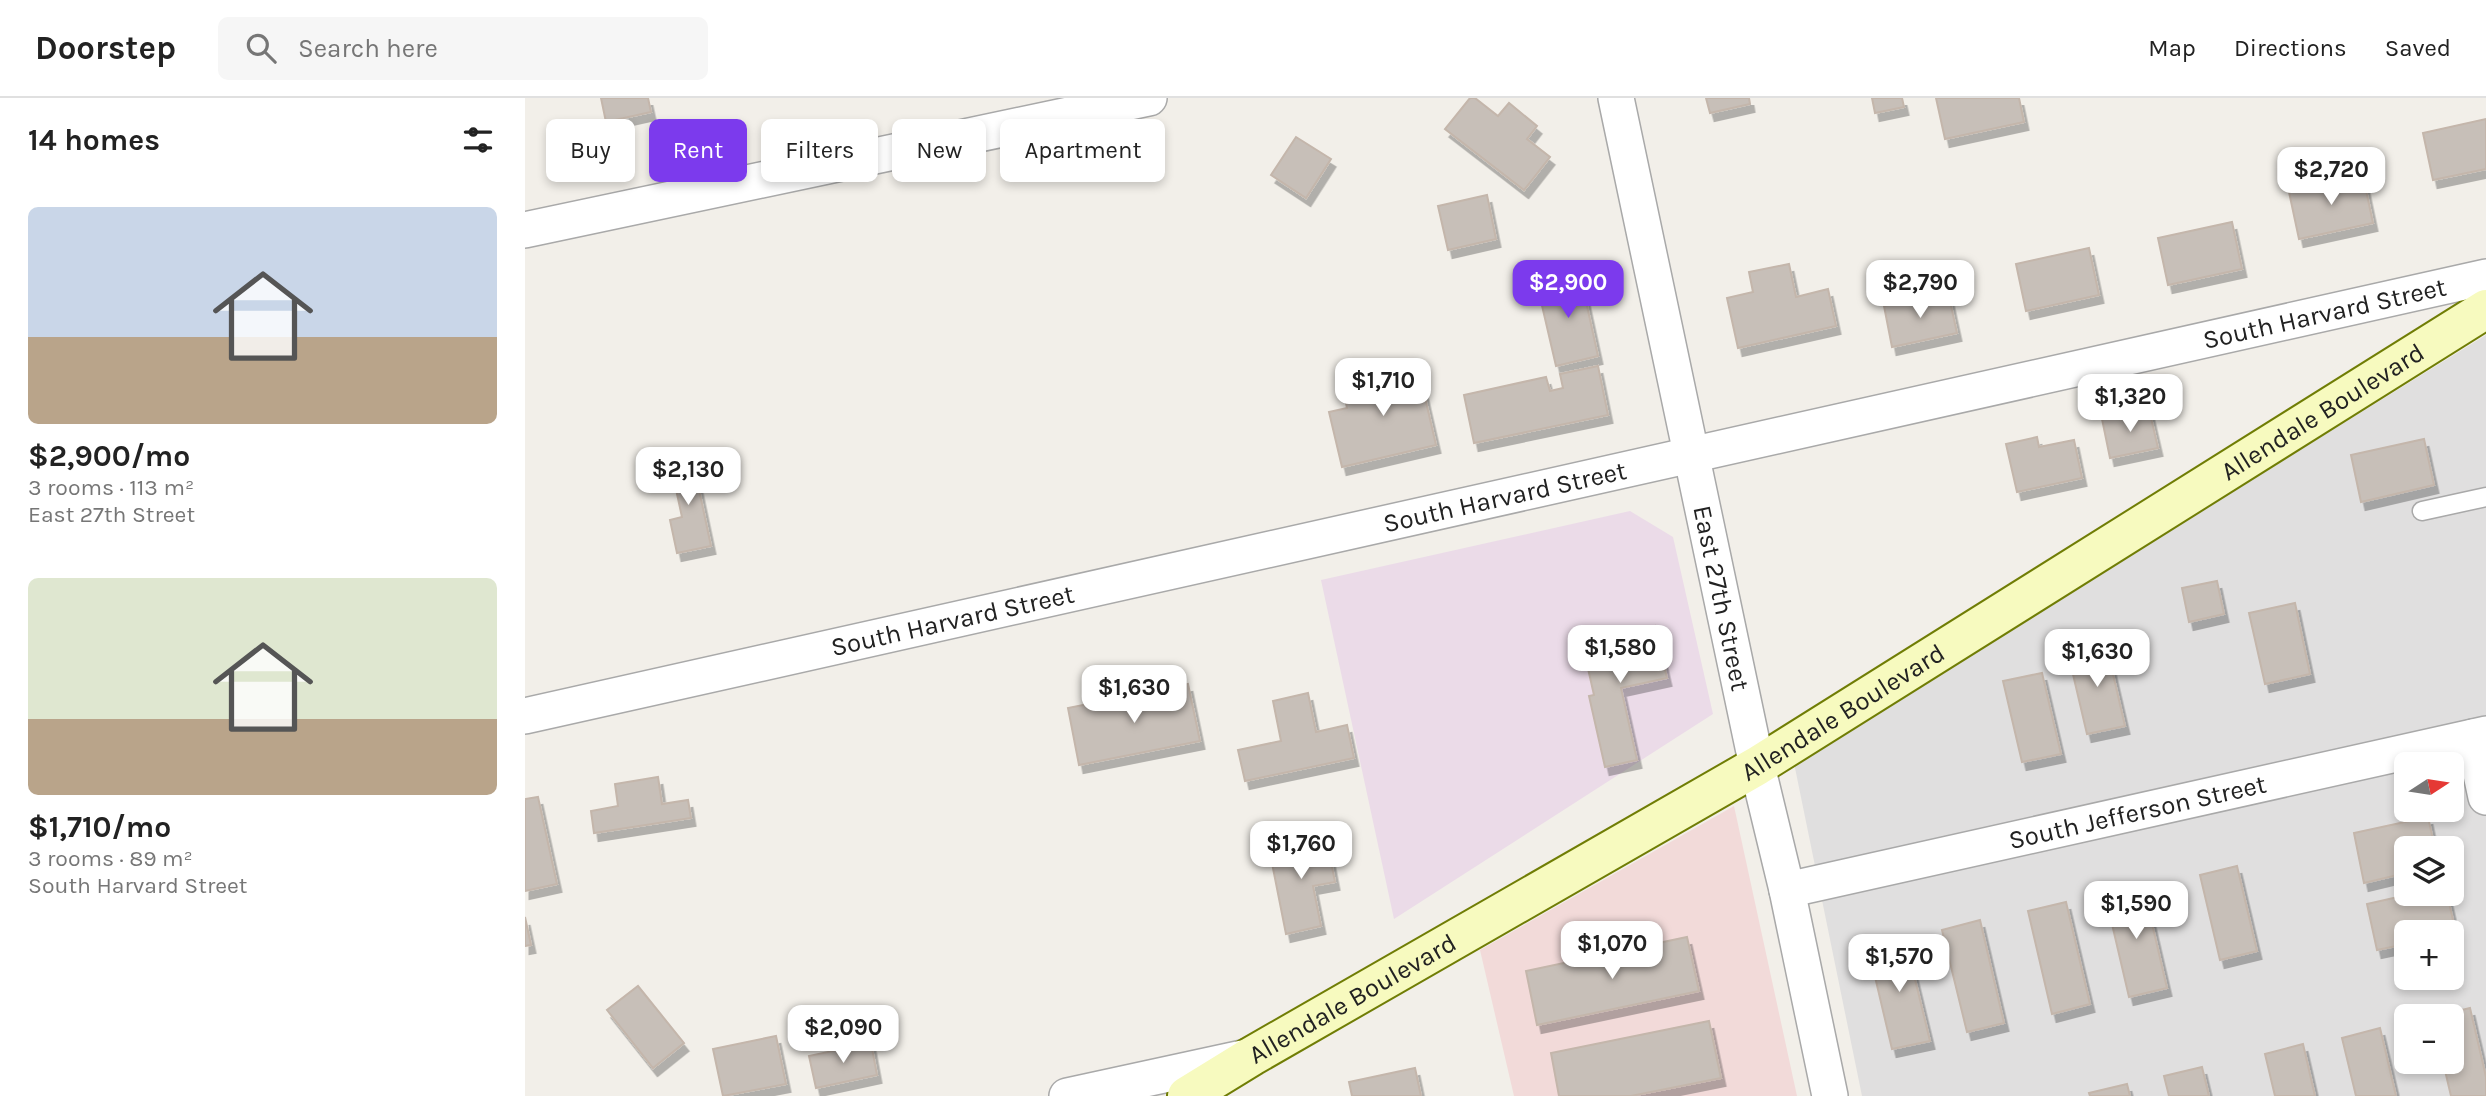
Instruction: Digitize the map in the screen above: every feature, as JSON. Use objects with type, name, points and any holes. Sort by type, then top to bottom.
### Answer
[{"type":"street","points":[[525,230],[1149,98]]},
{"type":"street","name":"East 27th Street","points":[[1616,98],[1757,766],[1787,890],[1830,1096]]},
{"type":"street","name":"South Harvard Street","points":[[525,716],[2486,277]]},
{"type":"street","name":"Allendale Boulevard","points":[[1187,1096],[1757,766],[2486,309]]},
{"type":"street","points":[[2479,735],[2486,797]]},
{"type":"street","name":"South Jefferson Street","points":[[1787,890],[2479,735]]},
{"type":"street","points":[[1067,1096],[1252,1056]]},
{"type":"lane","points":[[2422,511],[2486,497]]},
{"type":"shaded area","points":[[2486,335],[2486,1096],[1862,1096],[1794,763]]},
{"type":"shaded area","points":[[1630,511],[1673,537],[1713,714],[1394,919],[1321,580]]},
{"type":"shaded area","points":[[1734,806],[1797,1096],[1514,1096],[1480,950]]},
{"type":"building","points":[[601,98],[648,98],[651,112],[620,119],[605,119]]},
{"type":"building","points":[[1470,98],[1475,98],[1498,116],[1509,103],[1537,126],[1527,139],[1550,157],[1524,190],[1445,129]]},
{"type":"building","points":[[1706,98],[1749,98],[1750,104],[1710,113]]},
{"type":"building","points":[[1872,98],[1902,98],[1904,107],[1875,113]]},
{"type":"building","points":[[1936,98],[2019,98],[2024,122],[1945,139]]},
{"type":"building","points":[[2486,119],[2486,169],[2433,180],[2423,133]]},
{"type":"building","points":[[1296,137],[1331,159],[1306,198],[1271,175]]},
{"type":"building","points":[[2363,176],[2373,223],[2299,239],[2289,192]]},
{"type":"building","points":[[1487,195],[1496,239],[1448,250],[1438,206]]},
{"type":"building","points":[[2232,222],[2242,269],[2168,285],[2158,238]]},
{"type":"building","points":[[2089,248],[2099,295],[2026,311],[2016,264]]},
{"type":"building","points":[[1789,264],[1796,297],[1828,289],[1836,326],[1738,348],[1727,298],[1753,292],[1749,272]]},
{"type":"building","points":[[1580,274],[1598,356],[1556,366],[1537,284]]},
{"type":"building","points":[[1948,292],[1957,333],[1892,347],[1884,306]]},
{"type":"building","points":[[1598,366],[1608,415],[1474,443],[1464,395],[1546,377],[1550,391],[1563,388],[1560,374]]},
{"type":"building","points":[[1418,367],[1436,445],[1342,467],[1329,412],[1347,408],[1342,384]]},
{"type":"building","points":[[2149,409],[2158,448],[2110,458],[2102,419]]},
{"type":"building","points":[[2037,437],[2039,447],[2074,440],[2082,478],[2017,492],[2006,444]]},
{"type":"building","points":[[2424,439],[2434,485],[2361,502],[2351,455]]},
{"type":"building","points":[[691,452],[711,546],[677,553],[670,520],[682,517],[669,457]]},
{"type":"building","points":[[2217,581],[2224,614],[2189,622],[2182,588]]},
{"type":"building","points":[[2295,603],[2310,674],[2265,684],[2249,613]]},
{"type":"building","points":[[1655,626],[1667,678],[1621,688],[1637,760],[1605,767],[1589,696],[1594,695],[1582,642]]},
{"type":"building","points":[[2106,644],[2125,726],[2087,734],[2068,653]]},
{"type":"building","points":[[2042,673],[2061,754],[2022,762],[2003,681]]},
{"type":"building","points":[[1188,684],[1200,741],[1079,765],[1068,708]]},
{"type":"building","points":[[1308,693],[1316,732],[1347,725],[1354,758],[1245,781],[1238,750],[1281,741],[1273,701]]},
{"type":"building","points":[[658,777],[662,804],[688,800],[691,818],[594,833],[591,811],[618,806],[615,784]]},
{"type":"building","points":[[538,797],[557,884],[525,891],[525,799]]},
{"type":"building","points":[[2405,822],[2429,822],[2432,836],[2394,836],[2394,876],[2364,883],[2354,833]]},
{"type":"building","points":[[1326,836],[1335,882],[1313,886],[1321,926],[1286,934],[1269,848]]},
{"type":"building","points":[[2237,866],[2257,951],[2220,960],[2200,875]]},
{"type":"building","points":[[2143,885],[2167,988],[2129,997],[2105,894]]},
{"type":"building","points":[[2394,898],[2394,906],[2450,906],[2453,920],[2394,920],[2394,946],[2377,950],[2367,904]]},
{"type":"building","points":[[2066,902],[2090,1004],[2052,1014],[2028,911]]},
{"type":"building","points":[[525,917],[531,945],[525,946]]},
{"type":"building","points":[[1980,920],[2004,1023],[1967,1032],[1942,930]]},
{"type":"building","points":[[1687,937],[1699,991],[1537,1025],[1526,971]]},
{"type":"building","points":[[1905,938],[1930,1041],[1892,1049],[1868,947]]},
{"type":"building","points":[[638,986],[684,1043],[653,1068],[607,1010]]},
{"type":"building","points":[[2470,1008],[2486,1077],[2486,1096],[2451,1096],[2446,1074],[2464,1074],[2464,1009]]},
{"type":"building","points":[[1709,1021],[1721,1078],[1631,1096],[1559,1096],[1551,1053]]},
{"type":"building","points":[[2380,1028],[2396,1096],[2356,1096],[2342,1038]]},
{"type":"building","points":[[776,1036],[786,1084],[723,1096],[713,1049]]},
{"type":"building","points":[[871,1043],[877,1075],[816,1088],[809,1056]]},
{"type":"building","points":[[2303,1044],[2315,1096],[2275,1096],[2265,1054]]},
{"type":"building","points":[[2202,1067],[2209,1096],[2169,1096],[2164,1076]]},
{"type":"building","points":[[1415,1068],[1421,1096],[1352,1096],[1349,1082]]},
{"type":"building","points":[[2127,1084],[2130,1096],[2090,1096],[2089,1093]]}]
